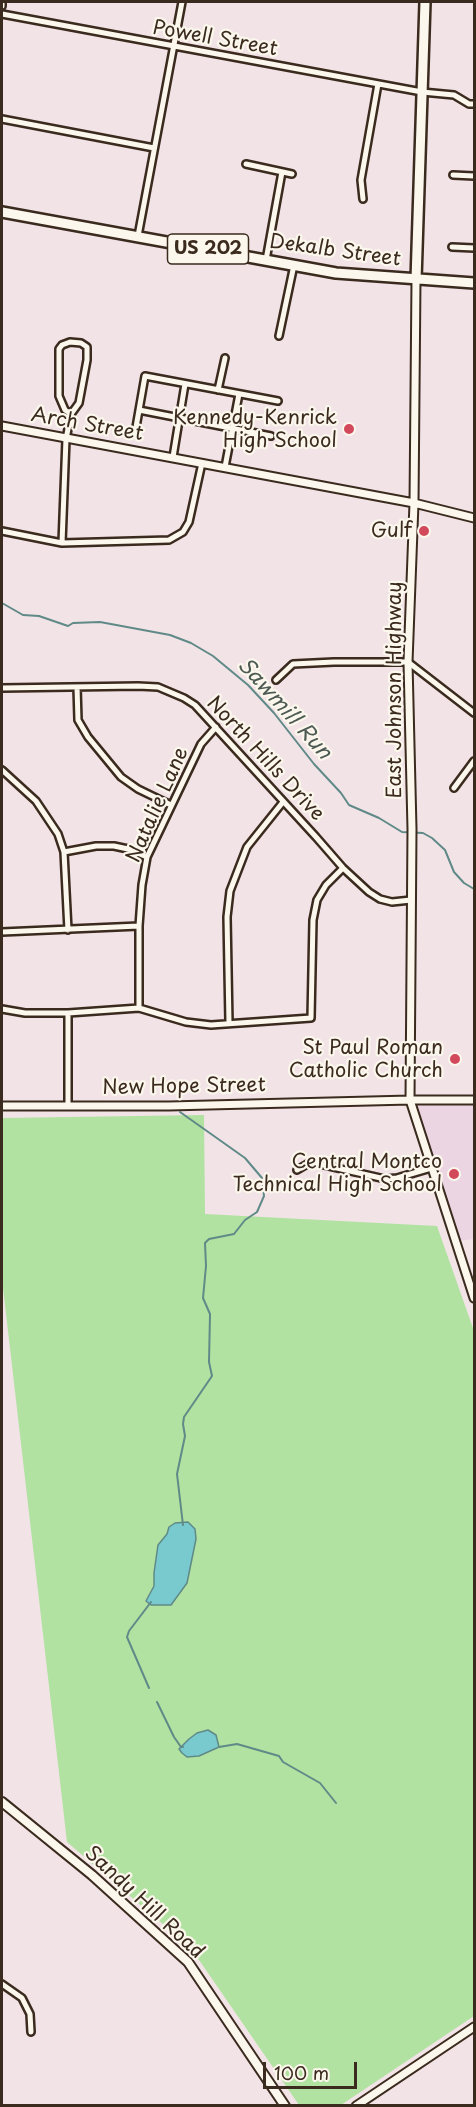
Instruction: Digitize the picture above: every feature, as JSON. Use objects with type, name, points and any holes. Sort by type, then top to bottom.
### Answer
[{"type":"highway","points":[[416,280],[425,2]]},
{"type":"highway","name":"Dekalb Street","points":[[2,212],[336,273],[416,280]]},
{"type":"highway","name":"US 202","points":[[416,280],[474,283]]},
{"type":"main road","name":"Sandy Hill Road","points":[[2,1802],[83,1867],[188,1962],[285,2106]]},
{"type":"street","points":[[138,236],[182,2]]},
{"type":"street","name":"Powell Street","points":[[2,14],[378,84],[454,95],[469,104],[474,104]]},
{"type":"street","points":[[363,199],[361,180],[378,84]]},
{"type":"street","points":[[2,119],[154,148]]},
{"type":"street","points":[[246,164],[291,174]]},
{"type":"street","points":[[267,260],[282,172]]},
{"type":"street","points":[[453,176],[474,176]]},
{"type":"street","points":[[452,247],[474,248]]},
{"type":"street","points":[[279,336],[294,265]]},
{"type":"street","name":"East Johnson Highway","points":[[416,280],[414,503],[408,662],[412,829],[410,1100],[474,1298]]},
{"type":"street","points":[[62,543],[66,438],[71,414],[79,403],[87,360],[87,347],[81,343],[70,342],[59,349],[58,388],[65,410],[71,414]]},
{"type":"street","points":[[218,390],[225,358]]},
{"type":"street","points":[[135,433],[145,376],[278,401]]},
{"type":"street","points":[[173,458],[185,384]]},
{"type":"street","points":[[225,467],[239,394]]},
{"type":"street","points":[[140,410],[271,436]]},
{"type":"street","name":"Arch Street","points":[[2,426],[414,503],[474,518]]},
{"type":"street","points":[[2,531],[62,543],[169,540],[179,536],[189,522],[202,463]]},
{"type":"street","points":[[276,680],[293,664],[408,662],[474,713]]},
{"type":"street","points":[[77,687],[78,720],[88,737],[121,777],[138,789],[171,805]]},
{"type":"street","name":"North Hills Drive","points":[[2,688],[158,687],[184,698],[195,705],[216,727],[343,868],[380,899],[392,902],[411,900]]},
{"type":"street","name":"Natalie Lane","points":[[139,1008],[139,926],[147,857],[201,744],[216,727]]},
{"type":"street","points":[[454,788],[474,761]]},
{"type":"street","points":[[2,770],[44,811],[58,834],[64,852],[68,930]]},
{"type":"street","points":[[229,1023],[227,917],[230,891],[247,847],[283,802]]},
{"type":"street","points":[[64,852],[96,846],[114,846],[147,857]]},
{"type":"street","points":[[2,1010],[25,1013],[68,1013],[139,1008],[195,1024],[311,1018],[313,920],[317,900],[326,885],[343,868]]},
{"type":"street","points":[[2,932],[139,926]]},
{"type":"street","points":[[68,1013],[68,1105]]},
{"type":"street","name":"New Hope Street","points":[[2,1106],[169,1106],[474,1100]]},
{"type":"street","points":[[297,1170],[309,1163],[315,1163],[385,1179],[397,1178],[431,1168]]},
{"type":"street","points":[[2,1984],[22,1998],[30,2014],[31,2032]]},
{"type":"street","points":[[357,2106],[474,2027]]},
{"type":"shaded area","name":"Central Montco Technical High School","points":[[410,1100],[474,1100],[474,1239],[455,1241]]},
{"type":"green space","points":[[204,1115],[205,1214],[437,1226],[474,1331],[474,2016],[341,2105],[299,2105],[186,1944],[67,1842],[2,1279],[2,1118]]},
{"type":"water","points":[[188,1522],[195,1529],[196,1539],[187,1583],[171,1605],[151,1605],[146,1601],[154,1586],[158,1545],[167,1534],[169,1527],[175,1523]]},
{"type":"water","points":[[208,1730],[216,1735],[219,1747],[199,1756],[187,1757],[182,1753],[179,1749],[189,1739],[197,1733]]},
{"type":"waterway","name":"Sawmill Run","points":[[2,603],[23,615],[39,616],[68,626],[73,623],[100,622],[170,635],[191,643],[213,656],[248,685],[274,713],[349,805],[379,818],[402,832],[423,833],[432,838],[445,850],[454,872],[464,883],[474,889]]},
{"type":"waterway","points":[[180,1112],[245,1158],[262,1178],[264,1196],[257,1212],[245,1220],[234,1234],[209,1239],[205,1243],[206,1266],[203,1298],[210,1314],[209,1362],[212,1376],[184,1417],[185,1436],[177,1474],[183,1525]]},
{"type":"waterway","points":[[149,1688],[127,1637],[151,1602]]},
{"type":"waterway","points":[[157,1702],[174,1737],[183,1747]]},
{"type":"waterway","points":[[219,1747],[237,1744],[279,1756],[283,1762],[320,1783],[336,1803]]},
{"type":"place","name":"Kennedy-Kenrick High School","points":[[349,429]]},
{"type":"place","name":"Gulf","points":[[424,531]]},
{"type":"place","name":"St Paul Roman Catholic Church","points":[[455,1059]]},
{"type":"place","name":"Central Montco Technical High School","points":[[454,1174]]}]
